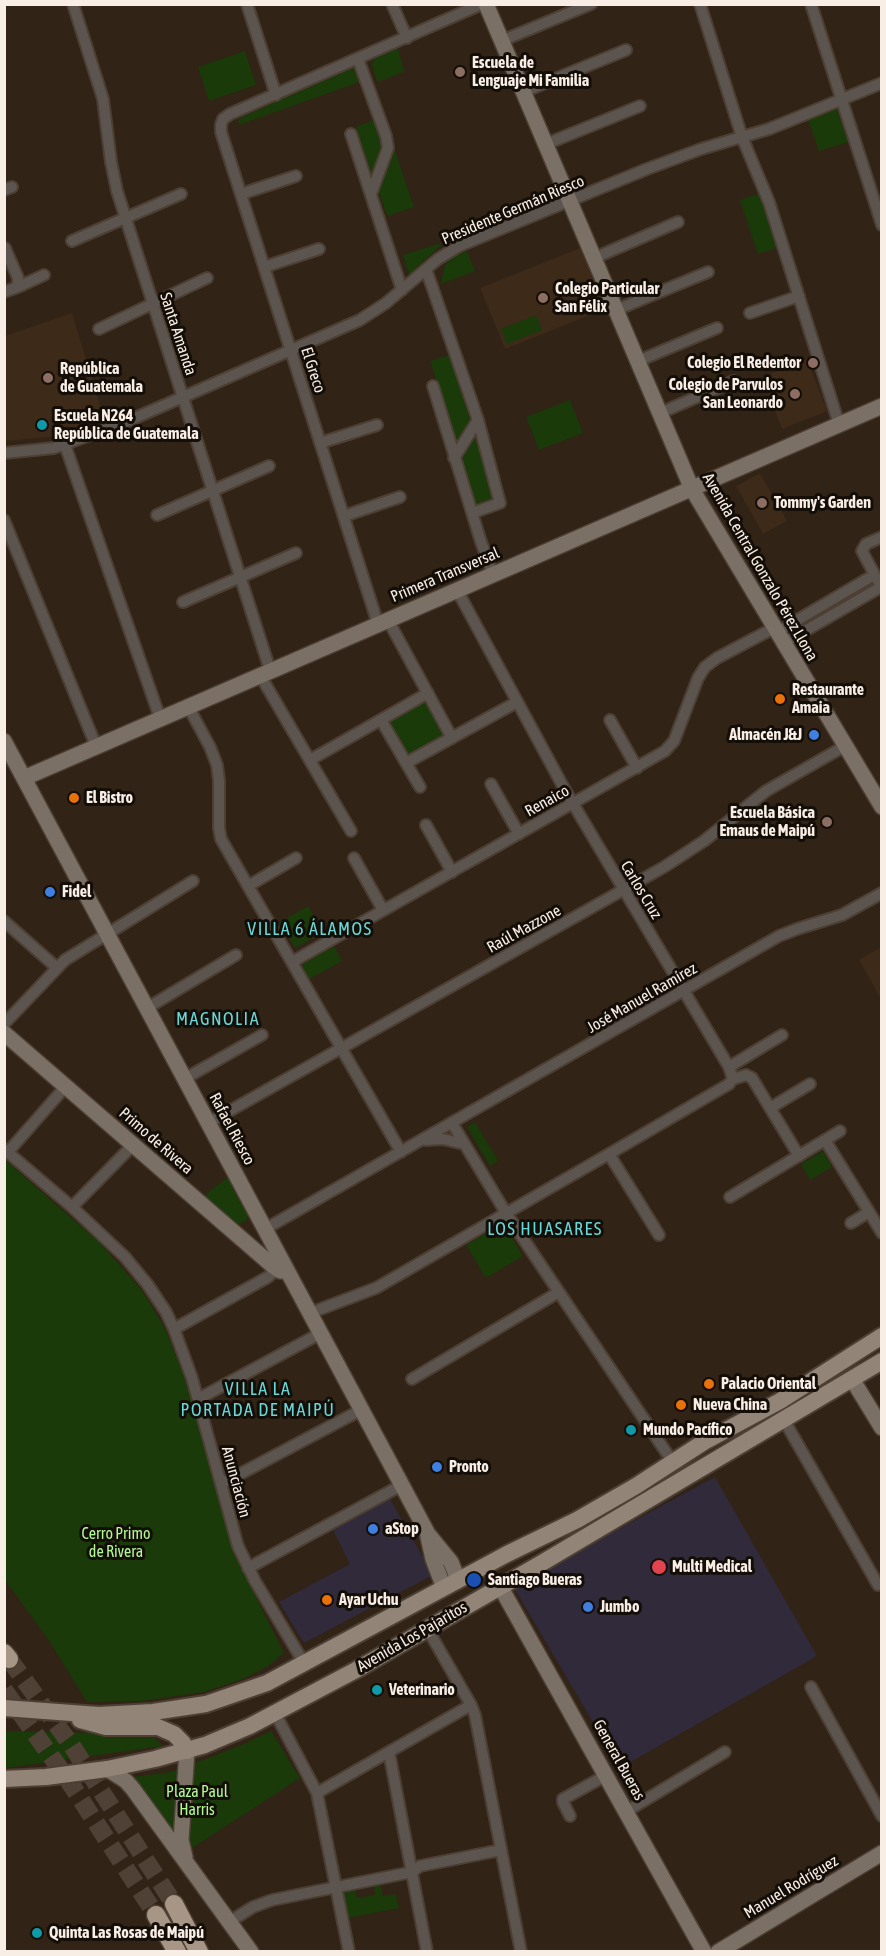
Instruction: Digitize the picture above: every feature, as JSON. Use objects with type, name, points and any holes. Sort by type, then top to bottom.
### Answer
[{"type":"highway","points":[[174,1904],[199,1952]]},
{"type":"highway","points":[[156,1915],[177,1952]]},
{"type":"main road","name":"Avenida Los Pajaritos","points":[[10,1710],[112,1715],[184,1708],[245,1691],[304,1663],[507,1554],[577,1520],[636,1486],[672,1461],[830,1370],[882,1336]]},
{"type":"main road","name":"Avenida Los Pajaritos","points":[[4,1779],[107,1769],[187,1751],[228,1736],[357,1670],[646,1502],[882,1361]]},
{"type":"main road","points":[[830,1370],[852,1379]]},
{"type":"main road","points":[[429,1627],[450,1605],[451,1584]]},
{"type":"main road","points":[[69,1713],[86,1723],[106,1727],[152,1726],[164,1729],[178,1738],[187,1751]]},
{"type":"street","name":"Santa Amanda","points":[[73,4],[103,99],[114,177],[240,577],[265,672],[310,760],[351,831]]},
{"type":"street","points":[[247,4],[276,95],[484,4]]},
{"type":"street","points":[[392,4],[407,38]]},
{"type":"street","name":"Avenida Central Gonzalo Pérez Llona","points":[[484,4],[546,144],[692,489],[882,807]]},
{"type":"street","points":[[501,41],[591,4]]},
{"type":"street","points":[[700,4],[742,137],[765,189],[839,424]]},
{"type":"street","points":[[812,4],[882,225]]},
{"type":"street","points":[[523,92],[626,50]]},
{"type":"street","points":[[358,59],[386,136],[388,148],[371,194]]},
{"type":"street","name":"Presidente Germán Riesco","points":[[4,453],[44,449],[65,444],[183,398],[370,314],[459,246],[675,158],[769,129],[882,83]]},
{"type":"street","name":"El Greco","points":[[276,95],[230,114],[223,119],[221,132],[344,516],[383,622],[428,693],[452,738]]},
{"type":"street","points":[[546,144],[640,106]]},
{"type":"street","points":[[351,134],[402,290]]},
{"type":"street","points":[[241,195],[296,176]]},
{"type":"street","points":[[72,241],[180,194]]},
{"type":"street","points":[[594,258],[678,222]]},
{"type":"street","points":[[5,248],[18,278],[18,286]]},
{"type":"street","points":[[264,267],[319,249]]},
{"type":"street","points":[[426,269],[478,420],[500,503],[472,513]]},
{"type":"street","points":[[616,310],[708,272]]},
{"type":"street","points":[[4,292],[44,275]]},
{"type":"street","points":[[99,329],[207,278]]},
{"type":"street","points":[[750,313],[799,296]]},
{"type":"street","points":[[638,361],[717,328]]},
{"type":"street","points":[[660,413],[734,381]]},
{"type":"street","points":[[433,386],[454,458],[493,574]]},
{"type":"street","name":"Primera Transversal","points":[[24,778],[882,406]]},
{"type":"street","points":[[454,458],[478,420]]},
{"type":"street","points":[[320,443],[377,425]]},
{"type":"street","points":[[65,444],[160,718]]},
{"type":"street","points":[[156,515],[268,466]]},
{"type":"street","points":[[344,516],[400,497]]},
{"type":"street","points":[[4,520],[96,746]]},
{"type":"street","points":[[778,634],[881,587],[862,554],[862,549],[866,544],[882,537]]},
{"type":"street","points":[[183,602],[296,553]]},
{"type":"street","points":[[778,634],[874,575]]},
{"type":"street","name":"Carlos Cruz","points":[[457,590],[573,803],[734,1079]]},
{"type":"street","name":"Renaico","points":[[292,962],[665,751],[674,741],[698,678],[705,667],[717,658],[778,634]]},
{"type":"street","points":[[310,760],[428,693]]},
{"type":"street","points":[[406,763],[518,702]]},
{"type":"street","points":[[188,706],[218,765],[221,839],[401,1152]]},
{"type":"street","points":[[381,720],[420,787]]},
{"type":"street","points":[[610,720],[637,768]]},
{"type":"street","name":"Rafael Riesco","points":[[4,741],[10,764],[24,778],[265,1229],[282,1270],[310,1313],[428,1534],[451,1562],[451,1584]]},
{"type":"street","name":"Raúl Mazzone","points":[[208,1123],[624,890],[697,845],[766,790],[845,746]]},
{"type":"street","points":[[491,784],[519,834]]},
{"type":"street","points":[[426,825],[452,872]]},
{"type":"street","points":[[248,886],[296,858]]},
{"type":"street","points":[[354,858],[383,910]]},
{"type":"street","points":[[4,1024],[56,967],[193,881]]},
{"type":"street","name":"José Manuel Ramírez","points":[[265,1229],[788,932],[842,915],[882,893]]},
{"type":"street","points":[[4,921],[56,967]]},
{"type":"street","points":[[147,1008],[236,955]]},
{"type":"street","name":"Primo de Rivera","points":[[4,1033],[282,1270]]},
{"type":"street","points":[[184,1079],[262,1035]]},
{"type":"street","points":[[729,1067],[782,1035]]},
{"type":"street","points":[[310,1313],[376,1288],[734,1079],[746,1075],[752,1078],[799,1156]]},
{"type":"street","points":[[770,1108],[810,1084]]},
{"type":"street","points":[[6,1150],[66,1086]]},
{"type":"street","points":[[452,1123],[506,1213],[672,1461]]},
{"type":"street","points":[[730,1197],[840,1131]]},
{"type":"street","name":"José Manuel Ramírez","points":[[422,1141],[443,1139],[464,1144]]},
{"type":"street","points":[[825,1140],[882,1233]]},
{"type":"street","points":[[72,1207],[133,1145]]},
{"type":"street","name":"Anunciación","points":[[6,1150],[72,1207],[137,1270],[158,1298],[174,1329],[198,1399],[236,1539],[248,1568],[304,1663]]},
{"type":"street","points":[[609,1154],[659,1235]]},
{"type":"street","points":[[850,1223],[869,1212]]},
{"type":"street","points":[[174,1329],[282,1270]]},
{"type":"street","points":[[412,1379],[559,1292]]},
{"type":"street","points":[[198,1399],[321,1333]]},
{"type":"street","points":[[852,1379],[882,1428]]},
{"type":"street","points":[[221,1484],[362,1410]]},
{"type":"street","points":[[784,1420],[878,1585]]},
{"type":"street","points":[[248,1568],[402,1485]]},
{"type":"street","name":"General Bueras","points":[[500,1586],[704,1952]]},
{"type":"street","points":[[429,1627],[471,1705],[521,1952]]},
{"type":"street","points":[[810,1688],[882,1816]]},
{"type":"street","points":[[317,1793],[471,1705]]},
{"type":"street","points":[[274,1713],[317,1793],[349,1952]]},
{"type":"street","points":[[187,1751],[181,1840],[182,1851],[187,1862]]},
{"type":"street","points":[[389,1752],[427,1952]]},
{"type":"street","points":[[627,1811],[725,1752]]},
{"type":"street","points":[[107,1769],[126,1781],[251,1952]]},
{"type":"street","points":[[570,1816],[562,1802],[563,1799],[607,1775]]},
{"type":"street","points":[[229,1922],[261,1903],[412,1872],[420,1866],[501,1850]]},
{"type":"street","name":"Manuel Rodríguez","points":[[718,1952],[882,1853]]},
{"type":"shaded area","name":"Colegio Particular San Félix","points":[[580,248],[605,309],[505,349],[480,288]]},
{"type":"shaded area","name":"República de Guatemala","points":[[72,313],[105,421],[59,436],[5,441],[5,336]]},
{"type":"shaded area","name":"Colegio de Parvulos San Leonardo","points":[[807,359],[827,411],[782,429],[762,377]]},
{"type":"shaded area","name":"Tommy's Garden","points":[[760,473],[787,521],[763,534],[736,486]]},
{"type":"shaded area","points":[[881,947],[881,999],[859,960]]},
{"type":"shaded area","points":[[715,1477],[817,1656],[620,1768],[513,1586]]},
{"type":"shaded area","points":[[390,1499],[433,1575],[304,1643],[279,1602],[350,1564],[333,1530]]},
{"type":"green space","points":[[398,48],[404,72],[377,82],[372,65],[374,59]]},
{"type":"green space","points":[[245,51],[256,85],[209,101],[198,67]]},
{"type":"green space","points":[[354,67],[357,68],[362,81],[239,125],[238,119]]},
{"type":"green space","points":[[837,109],[848,142],[819,151],[808,119]]},
{"type":"green space","points":[[376,119],[384,140],[372,175],[356,127]]},
{"type":"green space","points":[[394,148],[414,207],[387,216],[378,189]]},
{"type":"green space","points":[[761,193],[779,247],[758,254],[740,200]]},
{"type":"green space","points":[[444,242],[409,275],[403,255]]},
{"type":"green space","points":[[467,251],[475,271],[441,284],[445,265],[456,255]]},
{"type":"green space","points":[[536,315],[542,330],[507,344],[501,329]]},
{"type":"green space","points":[[450,355],[470,420],[456,442],[430,361]]},
{"type":"green space","points":[[570,400],[583,433],[539,450],[526,417]]},
{"type":"green space","points":[[476,436],[497,497],[476,504],[460,458]]},
{"type":"green space","points":[[426,697],[447,735],[407,757],[386,720]]},
{"type":"green space","points":[[308,906],[323,932],[295,948],[280,922]]},
{"type":"green space","points":[[334,946],[342,961],[309,979],[301,965]]},
{"type":"green space","points":[[475,1122],[498,1161],[490,1166],[467,1127]]},
{"type":"green space","points":[[823,1151],[832,1167],[810,1180],[801,1164]]},
{"type":"green space","name":"Cerro Primo de Rivera","points":[[4,1159],[99,1242],[141,1289],[166,1330],[186,1382],[236,1557],[284,1653],[268,1666],[245,1678],[204,1692],[141,1701],[87,1702],[48,1639],[5,1580]]},
{"type":"green space","points":[[228,1177],[249,1215],[247,1220],[236,1226],[202,1197]]},
{"type":"green space","points":[[503,1223],[523,1256],[486,1278],[466,1245]]},
{"type":"green space","points":[[4,1731],[151,1734],[163,1746],[5,1768]]},
{"type":"green space","name":"Plaza Paul Harris","points":[[271,1731],[300,1778],[186,1852],[125,1778],[171,1772],[237,1747]]},
{"type":"green space","points":[[380,1884],[383,1896],[396,1894],[399,1908],[347,1918],[341,1888],[354,1886],[357,1898],[375,1895],[374,1885]]},
{"type":"tunnel","points":[[9,1659],[72,1746],[174,1904]]},
{"type":"tunnel","points":[[4,1690],[70,1783],[156,1915]]},
{"type":"place","name":"Escuela de Lenguaje Mi Familia","points":[[460,72]]},
{"type":"place","name":"Colegio Particular San Félix","points":[[543,298]]},
{"type":"place","name":"Colegio El Redentor","points":[[813,363]]},
{"type":"place","name":"República de Guatemala","points":[[48,378]]},
{"type":"place","name":"Colegio de Parvulos San Leonardo","points":[[795,394]]},
{"type":"place","name":"Escuela N264 República de Guatemala","points":[[42,425]]},
{"type":"place","name":"Tommy's Garden","points":[[762,503]]},
{"type":"place","name":"Restaurante Amaia","points":[[780,699]]},
{"type":"place","name":"Almacén J&J","points":[[814,735]]},
{"type":"place","name":"El Bistro","points":[[74,798]]},
{"type":"place","name":"Escuela Básica Emaus de Maipú","points":[[827,822]]},
{"type":"place","name":"Fidel","points":[[50,892]]},
{"type":"place","name":"Palacio Oriental","points":[[709,1384]]},
{"type":"place","name":"Nueva China","points":[[681,1405]]},
{"type":"place","name":"Mundo Pacífico","points":[[631,1430]]},
{"type":"place","name":"Pronto","points":[[437,1467]]},
{"type":"place","name":"aStop","points":[[373,1529]]},
{"type":"place","name":"Multi Medical","points":[[659,1567]]},
{"type":"place","name":"Santiago Bueras","points":[[474,1580]]},
{"type":"place","name":"Ayar Uchu","points":[[327,1600]]},
{"type":"place","name":"Jumbo","points":[[588,1607]]},
{"type":"place","name":"Veterinario","points":[[377,1690]]},
{"type":"place","name":"Quinta Las Rosas de Maipú","points":[[37,1933]]},
{"type":"district","name":"VILLA 6 ÁLAMOS","points":[[310,929]]},
{"type":"district","name":"MAGNOLIA","points":[[218,1019]]},
{"type":"district","name":"LOS HUASARES","points":[[545,1229]]},
{"type":"district","name":"VILLA LA PORTADA DE MAIPÚ","points":[[258,1399]]}]
